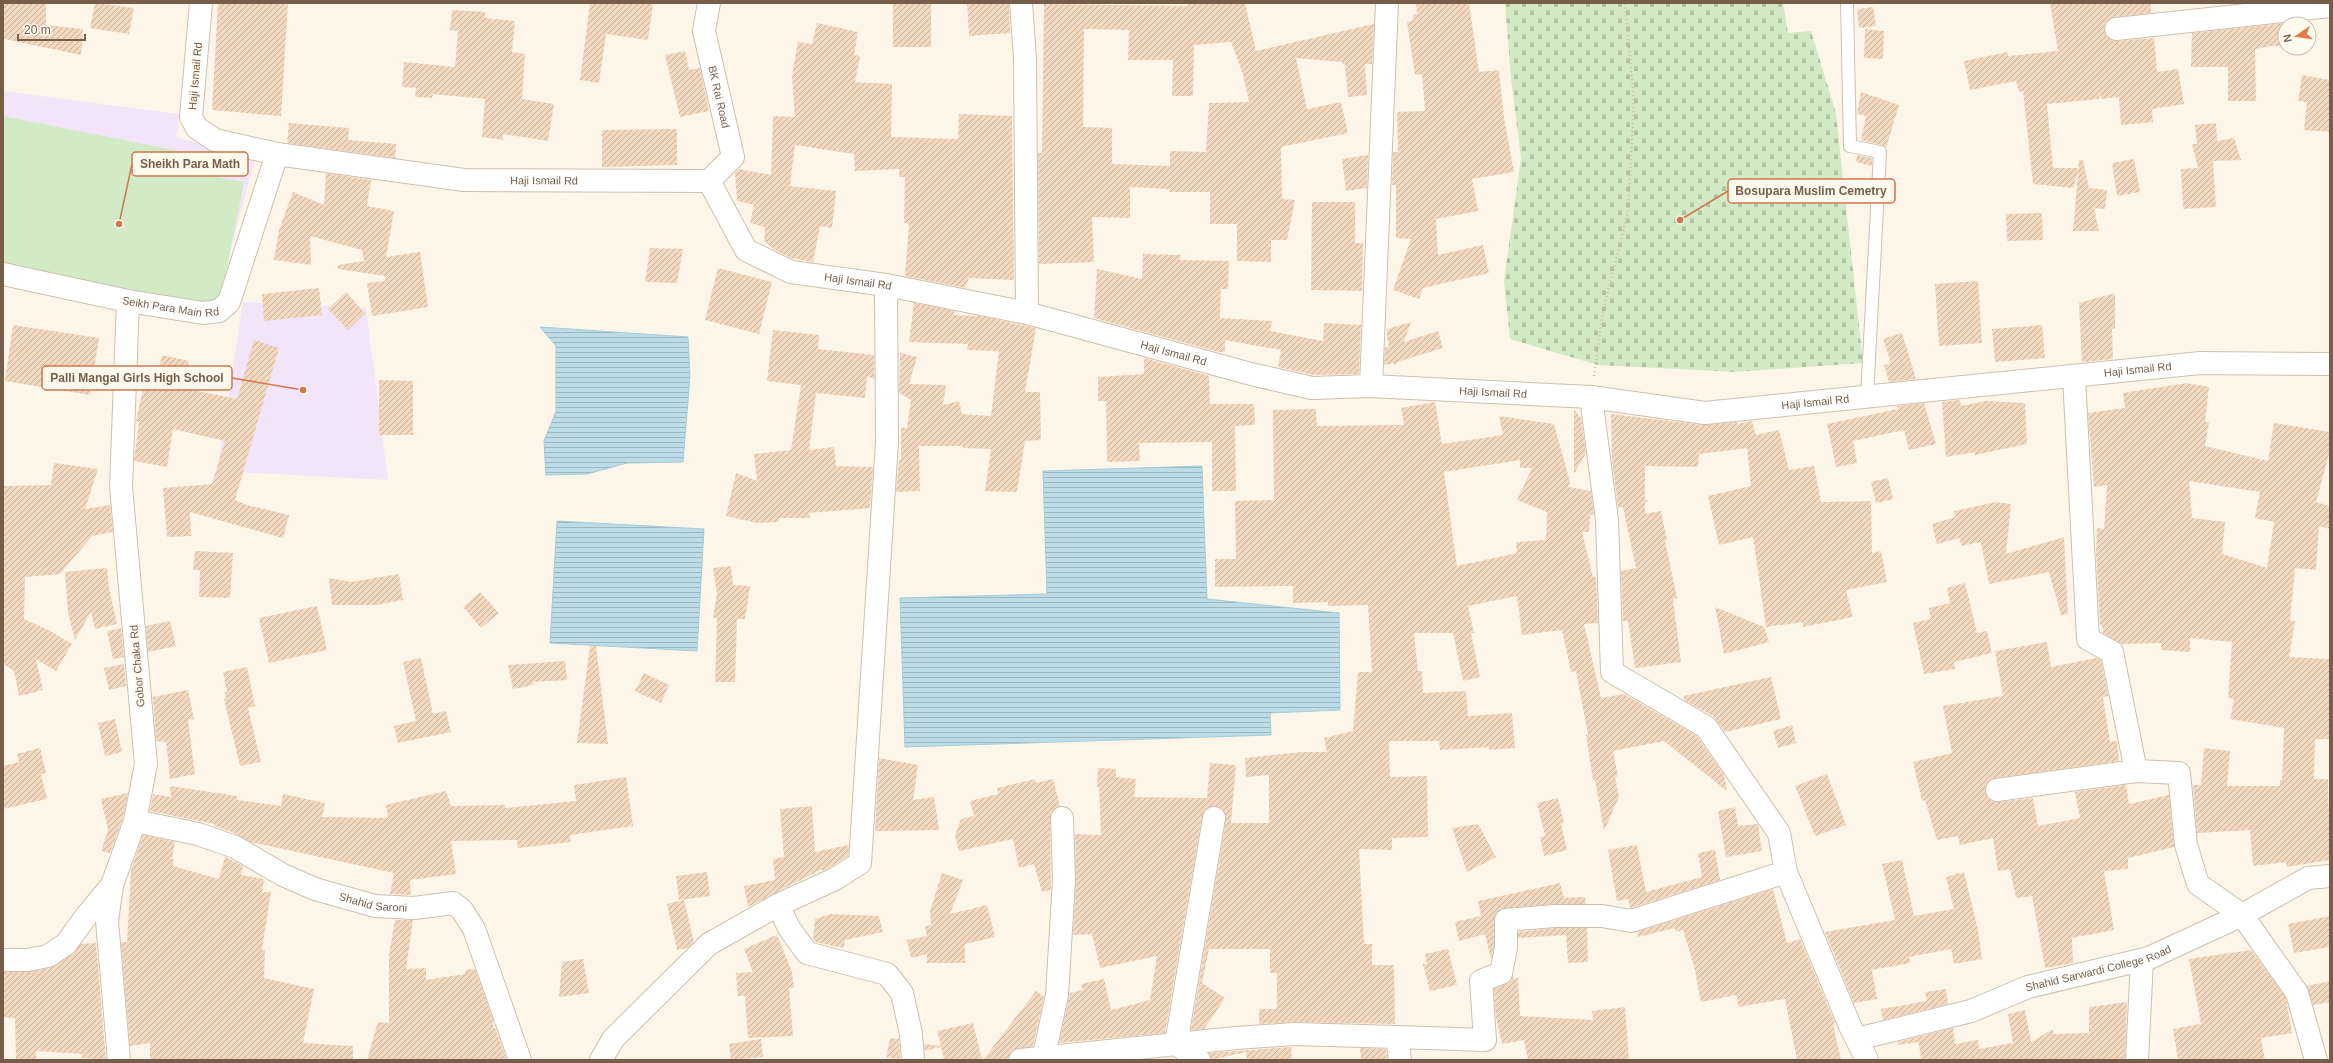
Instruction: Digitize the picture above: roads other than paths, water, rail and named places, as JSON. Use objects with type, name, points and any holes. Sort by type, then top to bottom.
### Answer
[{"type":"street","name":"Haji Ismail Rd","points":[[201,3],[191,117],[197,128],[215,140],[277,154],[464,180],[709,181],[746,250],[791,272],[886,286],[1027,313],[1251,374],[1312,388],[1371,386],[1591,397],[1705,413],[2074,377],[2200,363],[2330,364]]},
{"type":"street","name":"BK Rai Road","points":[[709,3],[704,30],[733,157],[709,181]]},
{"type":"street","points":[[1021,3],[1025,58],[1027,313]]},
{"type":"street","points":[[1371,386],[1387,3]]},
{"type":"street","points":[[2116,29],[2330,6]]},
{"type":"street","name":"Seikh Para Main Rd","points":[[3,274],[128,301],[202,313],[219,311],[230,302],[277,154]]},
{"type":"street","points":[[601,1060],[613,1039],[709,944],[778,905],[835,879],[860,862],[887,442],[886,286]]},
{"type":"street","name":"Gobor Chaka Rd","points":[[3,960],[28,960],[48,956],[66,944],[87,915],[112,885],[135,821],[146,764],[121,487],[128,301]]},
{"type":"street","points":[[2074,377],[2088,638],[2112,652],[2136,771]]},
{"type":"street","points":[[1591,397],[1607,520],[1612,672],[1706,728],[1779,833],[1786,872],[1867,1060]]},
{"type":"street","points":[[1997,790],[2136,771],[2179,773],[2186,845],[2198,884],[2242,915],[2297,993],[2316,1060]]},
{"type":"street","points":[[1042,1059],[1057,995],[1064,880],[1062,818]]},
{"type":"street","points":[[1176,1044],[1214,818]]},
{"type":"street","name":"Shahid Saroni","points":[[135,821],[198,834],[220,841],[235,847],[283,875],[314,889],[375,906],[414,908],[453,903],[462,910],[474,929],[520,1060]]},
{"type":"street","points":[[1020,1060],[1294,1034],[1486,1040],[1481,981],[1501,973],[1506,948],[1506,920],[1555,916],[1602,916],[1631,921],[1786,872]]},
{"type":"street","name":"Shahid Sarwardi College Road","points":[[1857,1039],[1971,1011],[2028,987],[2142,960],[2242,915],[2308,878],[2330,876]]},
{"type":"street","points":[[112,885],[107,921],[119,1060]]},
{"type":"street","points":[[778,905],[789,928],[807,953],[887,974],[902,992],[911,1034],[914,1060]]},
{"type":"street","points":[[2137,1060],[2142,960]]},
{"type":"street","points":[[1397,1037],[1400,1060]]},
{"type":"street","points":[[1176,1044],[1199,1060]]},
{"type":"lane","points":[[1847,3],[1850,146],[1880,152],[1866,397]]},
{"type":"water","points":[[540,327],[688,337],[690,376],[683,462],[627,463],[587,474],[546,475],[544,441],[556,411],[556,346]]},
{"type":"water","points":[[1202,466],[1207,599],[1339,613],[1340,710],[1270,713],[1271,735],[905,747],[900,598],[1047,594],[1043,471]]},
{"type":"water","points":[[557,521],[704,529],[697,651],[550,643]]},
{"type":"place","name":"Bosupara Muslim Cemetry","points":[[1680,220]]},
{"type":"place","name":"Sheikh Para Math","points":[[119,224]]},
{"type":"place","name":"Palli Mangal Girls High School","points":[[303,390]]}]
